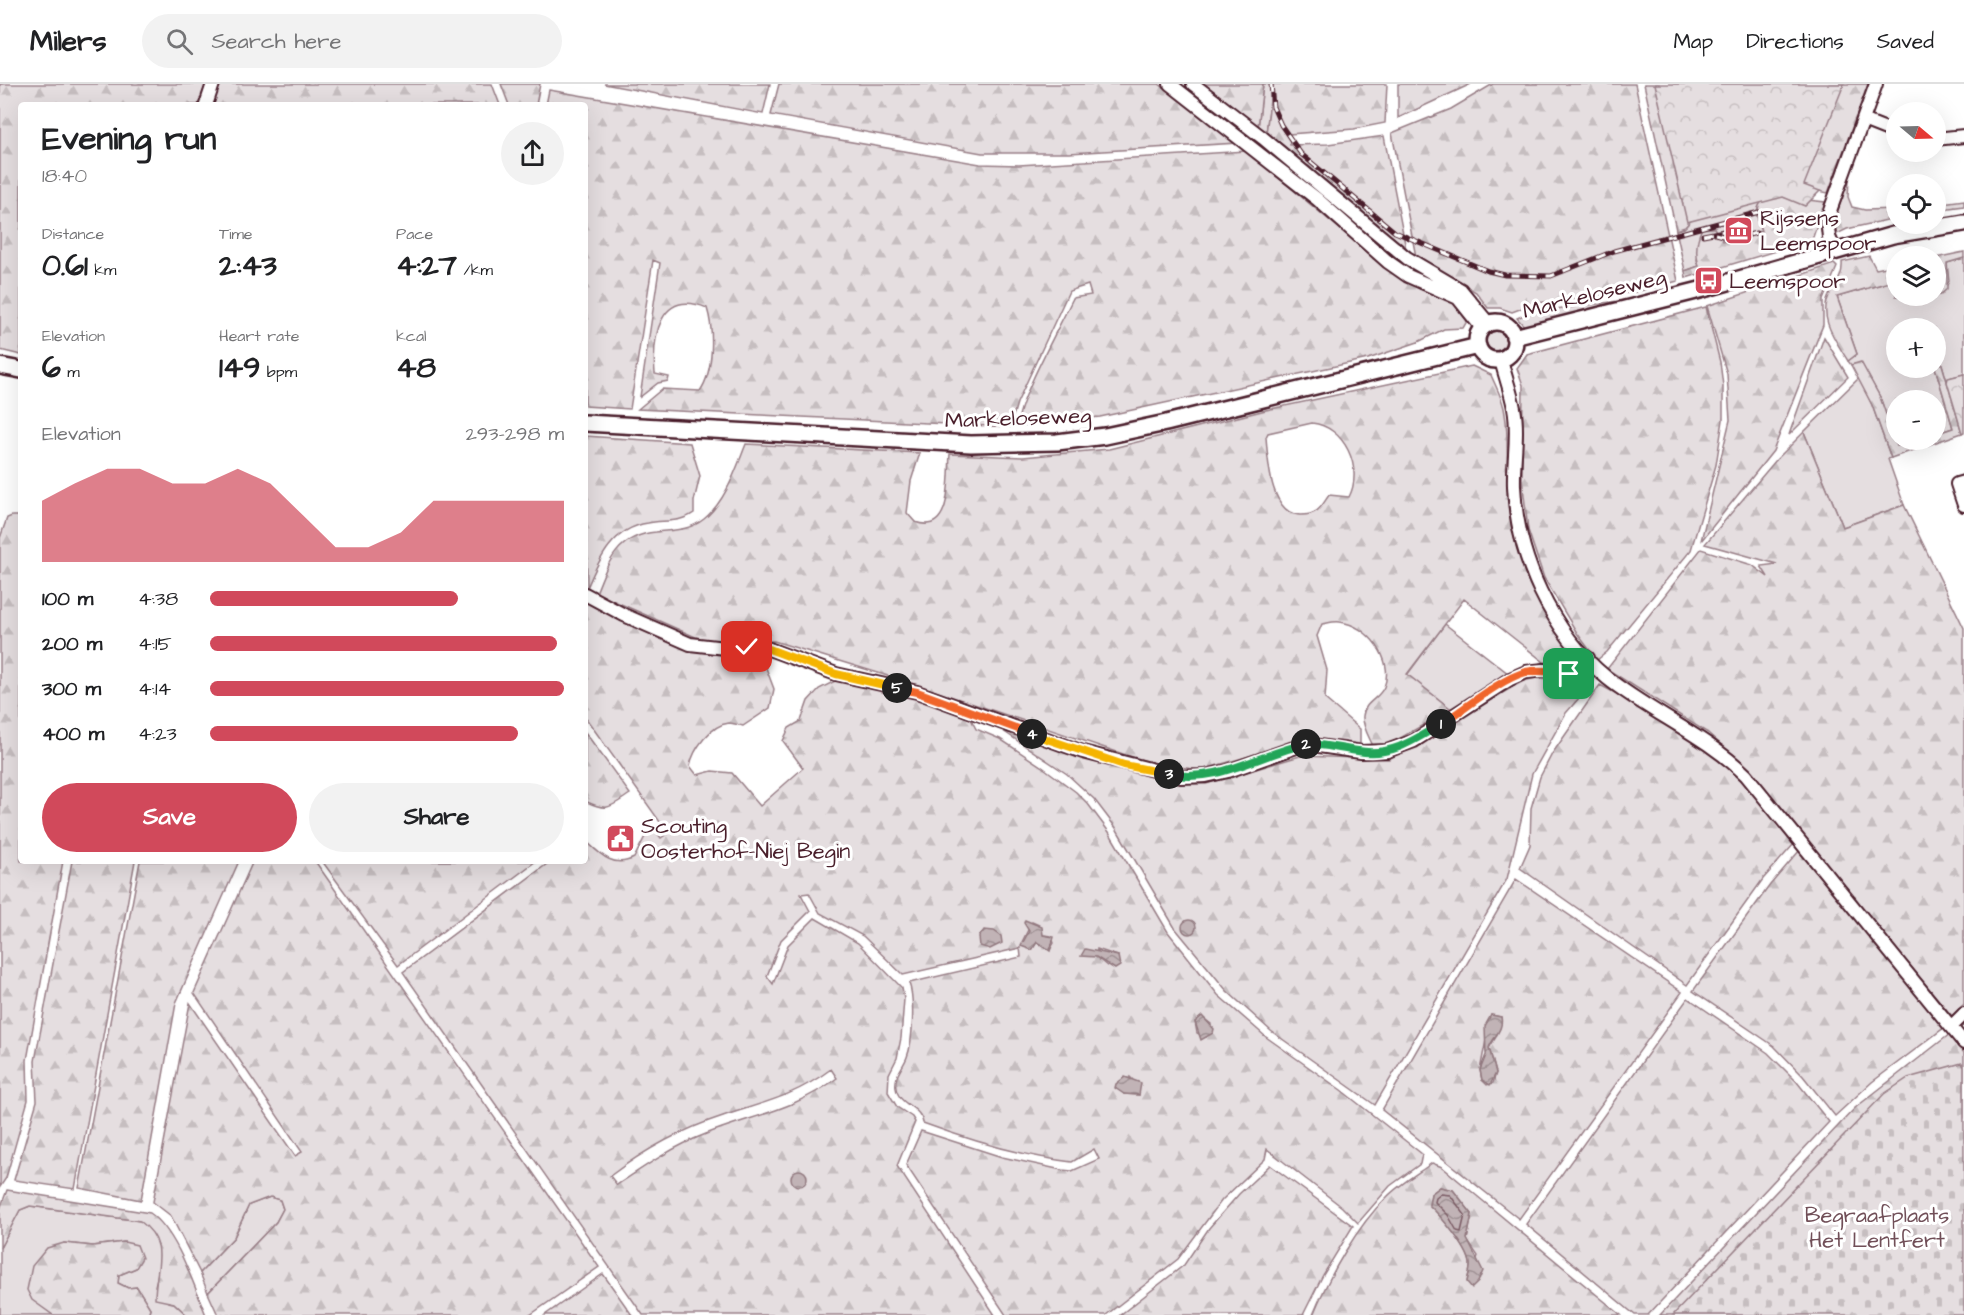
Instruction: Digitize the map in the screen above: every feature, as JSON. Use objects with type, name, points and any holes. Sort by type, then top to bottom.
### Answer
[{"type":"main road","name":"Markeloseweg","points":[[1515,337],[1717,285],[1893,235],[1964,223]]},
{"type":"main road","points":[[1503,324],[1515,337],[1514,348],[1501,360],[1486,358],[1478,346],[1485,326],[1503,324]]},
{"type":"main road","name":"Markeloseweg","points":[[588,423],[971,444],[1056,442],[1105,436],[1166,423],[1478,346]]},
{"type":"main road","points":[[0,366],[18,369]]},
{"type":"street","points":[[207,102],[213,84]]},
{"type":"street","points":[[1170,84],[1317,199],[1388,262],[1408,276],[1458,298],[1485,326]]},
{"type":"street","points":[[1193,84],[1263,138],[1407,258],[1461,290],[1485,326]]},
{"type":"street","points":[[1836,251],[1829,237],[1827,219],[1876,84]]},
{"type":"street","points":[[1863,120],[1886,129]]},
{"type":"street","points":[[1946,138],[1964,136]]},
{"type":"street","points":[[1501,360],[1515,409],[1514,488],[1524,550],[1546,601],[1588,658],[1618,686],[1714,749],[1746,775],[1964,1043]]},
{"type":"street","points":[[1964,482],[1957,484],[1964,506]]},
{"type":"street","points":[[588,596],[624,615],[690,644],[769,649],[836,674],[917,692],[1083,752],[1181,777],[1206,776],[1228,771],[1305,744],[1319,744],[1361,752],[1387,751],[1414,741],[1510,679],[1526,672],[1544,670],[1574,673],[1588,658]]},
{"type":"street","points":[[1952,1026],[1964,1014]]},
{"type":"green space","points":[[0,84],[206,84],[199,102],[18,102],[18,354],[0,350]]},
{"type":"green space","points":[[219,84],[492,84],[499,102],[212,102]]},
{"type":"green space","points":[[501,84],[540,84],[537,102],[508,102]]},
{"type":"green space","points":[[604,84],[770,84],[763,114]]},
{"type":"green space","points":[[779,84],[1159,84],[1237,143],[1069,153],[982,153],[771,115]]},
{"type":"green space","points":[[1200,84],[1263,84],[1258,128]]},
{"type":"green space","points":[[1263,84],[1272,84],[1266,134],[1258,128]]},
{"type":"green space","points":[[1272,84],[1387,84],[1385,123],[1354,129],[1289,134],[1290,145],[1328,144],[1384,136],[1406,249],[1266,134]]},
{"type":"green space","points":[[1398,84],[1471,84],[1398,118]]},
{"type":"green space","points":[[1493,84],[1635,84],[1678,281],[1636,292],[1536,303],[1512,312],[1500,308],[1488,308],[1476,292],[1416,257],[1392,133],[1451,109]]},
{"type":"green space","points":[[1644,84],[1659,84],[1693,218],[1685,227],[1676,230]]},
{"type":"green space","points":[[1655,84],[1844,84],[1804,185],[1820,191],[1805,206],[1783,197],[1687,222]]},
{"type":"green space","points":[[1829,84],[1868,84],[1828,193],[1805,188],[1773,148]]},
{"type":"green space","points":[[1194,89],[1252,133],[1247,140],[1189,96]]},
{"type":"green space","points":[[549,90],[980,164],[1019,165],[1247,151],[1385,267],[1420,289],[1452,301],[1467,321],[1463,328],[1444,329],[1418,342],[1368,359],[1100,417],[1018,426],[1019,416],[1031,383],[1050,344],[1073,298],[1091,295],[1088,285],[1069,291],[1017,403],[1010,427],[638,409],[662,389],[700,391],[705,383],[710,362],[712,339],[707,308],[691,304],[678,305],[669,310],[662,320],[655,345],[655,374],[669,377],[668,381],[658,383],[640,397],[660,263],[653,260],[630,409],[588,406],[588,102],[547,102]]},
{"type":"green space","points":[[1264,142],[1447,286],[1406,271],[1255,145]]},
{"type":"green space","points":[[1849,179],[1848,197],[1852,207],[1865,210],[1886,209],[1886,220],[1847,229],[1837,234],[1834,221]]},
{"type":"green space","points":[[1781,197],[1825,202],[1812,240],[1686,278],[1685,271],[1699,266],[1697,247],[1702,228],[1714,228],[1723,241],[1761,231],[1757,216],[1762,201]]},
{"type":"green space","points":[[1964,200],[1964,206],[1946,208],[1946,202]]},
{"type":"green space","points":[[1762,201],[1756,212],[1761,231],[1723,242],[1714,228],[1706,227],[1697,260],[1699,266],[1685,271],[1676,230],[1684,228],[1693,218]]},
{"type":"green space","points":[[1964,252],[1964,258],[1947,263],[1947,289],[1946,256]]},
{"type":"green space","points":[[1869,256],[1876,269],[1886,267],[1886,283],[1837,297],[1857,354],[1848,361],[1829,328],[1826,310],[1827,301],[1840,278],[1842,262]]},
{"type":"green space","points":[[1964,258],[1964,374],[1949,378],[1947,382],[1946,318],[1886,318],[1886,378],[1938,378],[1942,390],[1886,390],[1886,414],[1880,397],[1861,363],[1851,365],[1848,361],[1857,354],[1837,297],[1886,283],[1886,306],[1946,306],[1946,287],[1949,281],[1947,263]]},
{"type":"green space","points":[[1834,264],[1837,267],[1823,300],[1823,325],[1773,451],[1701,541],[1730,420],[1727,374],[1707,306]]},
{"type":"green space","points":[[1635,299],[1525,327],[1517,318],[1531,312]]},
{"type":"green space","points":[[1706,307],[1720,362],[1723,420],[1716,465],[1691,550],[1607,652],[1597,660],[1577,633],[1544,578],[1528,530],[1522,478],[1523,385],[1517,368],[1527,354]]},
{"type":"green space","points":[[1496,331],[1503,334],[1506,341],[1503,348],[1496,351],[1489,348],[1486,341],[1489,334]]},
{"type":"green space","points":[[1824,337],[1848,377],[1789,435],[1791,429]]},
{"type":"green space","points":[[1861,362],[1880,397],[1886,414],[1886,444],[1872,405],[1851,365]]},
{"type":"green space","points":[[1472,366],[1491,375],[1504,409],[1507,437],[1508,505],[1517,549],[1524,569],[1543,606],[1580,660],[1574,669],[1544,662],[1464,599],[1407,674],[1451,709],[1390,744],[1373,746],[1365,728],[1363,716],[1366,707],[1384,687],[1386,666],[1382,655],[1377,646],[1360,630],[1340,622],[1322,624],[1317,636],[1327,670],[1325,699],[1360,729],[1360,744],[1340,741],[1298,742],[1201,770],[1157,764],[1126,755],[914,684],[774,641],[723,642],[700,639],[596,593],[610,561],[623,544],[643,534],[693,526],[712,512],[730,484],[746,444],[920,453],[911,481],[907,513],[915,522],[927,524],[936,521],[946,502],[950,454],[1023,457],[1109,449],[1266,410]],"holes":[[[1312,423],[1323,426],[1342,440],[1348,450],[1354,474],[1349,497],[1329,495],[1315,512],[1307,515],[1291,513],[1283,506],[1273,485],[1266,437],[1268,433]]]},
{"type":"green space","points":[[1964,374],[1964,432],[1962,433],[1947,382],[1948,378]]},
{"type":"green space","points":[[1859,378],[1872,405],[1886,450],[1888,450],[1891,458],[1888,459],[1904,505],[1843,527],[1804,432]]},
{"type":"green space","points":[[1938,378],[1946,378],[1962,433],[1946,439],[1946,430],[1953,428],[1946,404],[1946,390],[1942,390]]},
{"type":"green space","points":[[1946,404],[1953,428],[1946,430]]},
{"type":"green space","points":[[1804,432],[1843,527],[1904,505],[1964,628],[1964,1004],[1952,1016],[1741,763],[1708,733],[1607,669],[1701,549],[1752,565],[1768,577],[1761,566],[1777,564],[1705,544],[1776,460]]},
{"type":"green space","points":[[588,436],[690,443],[700,476],[694,501],[694,513],[672,521],[648,523],[625,531],[616,538],[597,566],[588,586]]},
{"type":"green space","points":[[1888,450],[1914,450],[1891,458]]},
{"type":"green space","points":[[18,516],[18,864],[62,864],[27,1060],[28,1100],[6,1178],[0,1187],[0,538],[7,518]]},
{"type":"green space","points":[[588,602],[681,644],[760,652],[774,689],[770,708],[743,726],[729,723],[715,728],[699,746],[690,766],[697,775],[712,771],[732,773],[760,806],[803,768],[783,741],[789,728],[801,721],[808,701],[819,689],[839,679],[916,697],[971,719],[976,729],[1000,739],[1041,766],[1088,804],[1109,832],[1168,932],[1218,995],[1266,1037],[1341,1090],[1422,1154],[1420,1164],[1390,1186],[1358,1223],[1342,1207],[1267,1149],[1265,1159],[1222,1200],[1178,1259],[1106,1315],[1006,1315],[906,1165],[921,1131],[1002,1157],[1062,1170],[1072,1171],[1099,1159],[1094,1149],[1072,1162],[1034,1156],[978,1142],[923,1123],[918,1113],[901,1099],[896,1083],[911,1041],[913,1009],[909,983],[1021,957],[1020,948],[903,975],[863,936],[820,913],[809,893],[801,894],[810,911],[781,940],[767,976],[773,984],[788,945],[815,918],[858,943],[902,988],[904,999],[901,1038],[897,1058],[889,1074],[888,1092],[897,1107],[912,1117],[915,1122],[897,1166],[995,1315],[643,1315],[403,972],[547,864],[588,864],[588,843],[613,861],[626,861],[634,858],[651,825],[661,838],[668,833],[588,721]],"holes":[[[1032,922],[1039,925],[1043,935],[1051,936],[1054,943],[1051,948],[1037,942],[1032,950],[1022,942]],[[1097,949],[1118,956],[1107,966],[1096,957]],[[1202,1017],[1211,1024],[1206,1037],[1197,1033],[1195,1022]],[[831,1069],[837,1078],[806,1098],[790,1105],[724,1127],[683,1144],[617,1185],[610,1176],[650,1149],[678,1134],[708,1121],[779,1097]],[[1130,1077],[1139,1095],[1124,1094]]]},
{"type":"green space","points":[[1445,624],[1509,674],[1451,709],[1407,675]]},
{"type":"green space","points":[[1549,675],[1574,680],[1586,676],[1594,681],[1566,713],[1532,774],[1507,879],[1375,1105],[1271,1031],[1227,991],[1175,928],[1116,828],[1094,799],[1067,774],[1003,731],[1147,776],[1178,783],[1206,784],[1300,756],[1389,759],[1523,681]]},
{"type":"green space","points":[[1600,685],[1661,718],[1705,746],[1739,777],[1794,844],[1763,879],[1687,985],[1520,868],[1530,845],[1531,808],[1540,777],[1552,754]]},
{"type":"green space","points":[[588,736],[630,794],[608,807],[599,807],[588,802]]},
{"type":"green space","points":[[1800,850],[1945,1027],[1872,1082],[1835,1116],[1803,1076],[1774,1046],[1693,991],[1770,885]]},
{"type":"green space","points":[[71,864],[134,864],[75,1189],[14,1180],[37,1101],[35,1061]]},
{"type":"green space","points":[[139,864],[238,864],[176,1003],[141,1200],[79,1188]]},
{"type":"green space","points":[[252,864],[317,864],[599,1267],[530,1315],[218,1315],[208,1293],[276,1222],[283,1209],[280,1200],[270,1197],[249,1205],[234,1237],[200,1273],[171,1216],[153,1202],[190,1003],[295,1156],[302,1152],[194,993]]},
{"type":"green space","points":[[324,864],[532,864],[398,965]]},
{"type":"green space","points":[[1516,879],[1682,992],[1519,1219],[1382,1110]],"holes":[[[1491,1015],[1501,1017],[1496,1037],[1489,1048],[1496,1073],[1493,1083],[1487,1085],[1482,1080],[1480,1070]]]},
{"type":"green space","points":[[1688,998],[1768,1053],[1797,1082],[1829,1122],[1648,1315],[1635,1315],[1526,1224]]},
{"type":"green space","points":[[1950,1034],[1964,1053],[1964,1118],[1752,1315],[1660,1315],[1855,1108]]},
{"type":"green space","name":"Begraafplaats Het Lentfert","points":[[1962,1063],[1964,1067],[1964,1315],[1673,1315],[1884,1094],[1908,1078]]},
{"type":"green space","points":[[1432,1163],[1442,1167],[1621,1315],[1313,1315],[1327,1284],[1365,1222],[1392,1192]],"holes":[[[1440,1187],[1453,1190],[1472,1214],[1467,1240],[1478,1256],[1467,1282],[1470,1270],[1468,1257],[1453,1232],[1429,1205],[1431,1194]]]},
{"type":"green space","points":[[1270,1165],[1353,1226],[1323,1275],[1303,1315],[1120,1315],[1184,1265],[1209,1228],[1239,1194]]},
{"type":"green space","points":[[7,1190],[150,1213],[160,1221],[176,1246],[206,1315],[187,1315],[174,1303],[155,1299],[158,1247],[150,1230],[140,1221],[30,1206],[20,1210],[0,1248],[0,1209]]},
{"type":"green space","points":[[270,1197],[280,1200],[283,1209],[276,1222],[208,1293],[200,1273],[234,1237],[249,1205]]},
{"type":"green space","points":[[30,1206],[141,1221],[154,1235],[160,1250],[155,1286],[168,1302],[174,1303],[187,1315],[148,1315],[150,1308],[137,1287],[128,1288],[118,1283],[119,1275],[136,1268],[124,1242],[93,1246],[64,1243],[46,1309],[53,1315],[0,1315],[0,1248],[20,1210]]},
{"type":"green space","points":[[124,1242],[137,1245],[142,1258],[136,1268],[119,1275],[118,1283],[128,1288],[137,1287],[150,1308],[148,1315],[53,1315],[32,1300],[27,1290],[32,1266],[47,1248],[64,1243],[93,1246]]},
{"type":"green space","points":[[603,1274],[632,1315],[545,1315]]},
{"type":"water","points":[[1025,920],[1042,927],[1043,935],[1054,937],[1050,951],[1037,942],[1032,950],[1021,946],[1029,931],[1024,923]]},
{"type":"water","points":[[1189,920],[1194,922],[1196,927],[1194,932],[1189,934],[1184,932],[1182,927],[1184,922]]},
{"type":"water","points":[[984,930],[994,931],[1001,936],[1002,943],[990,949],[980,946],[979,937]]},
{"type":"water","points":[[1085,949],[1118,956],[1120,966],[1115,969],[1096,957],[1081,956]]},
{"type":"water","points":[[1491,1015],[1501,1017],[1502,1022],[1489,1048],[1496,1073],[1490,1085],[1482,1080],[1480,1070],[1486,1055],[1485,1026]]},
{"type":"water","points":[[1202,1016],[1214,1029],[1213,1033],[1201,1040],[1195,1022]]},
{"type":"water","points":[[1125,1077],[1141,1083],[1139,1095],[1124,1094],[1115,1088],[1116,1084]]},
{"type":"water","points":[[799,1170],[807,1178],[799,1186],[791,1178]]},
{"type":"water","points":[[1440,1187],[1453,1190],[1472,1214],[1467,1239],[1483,1271],[1472,1288],[1467,1282],[1470,1265],[1464,1249],[1429,1205],[1431,1194]]},
{"type":"railway","points":[[1271,84],[1273,107],[1281,125],[1301,154],[1395,232],[1488,271],[1505,275],[1551,276],[1614,251],[1759,212]]},
{"type":"railway","points":[[1703,235],[1729,230]]},
{"type":"railway","points":[[1715,234],[1734,239],[1756,233]]},
{"type":"place","name":"Rijssens Leemspoor","points":[[1739,230]]},
{"type":"place","name":"Leemspoor","points":[[1708,280]]},
{"type":"place","name":"Scouting Oosterhof-Niej Begin","points":[[620,838]]},
{"type":"route","points":[[747,647],[769,649],[836,674],[917,692],[1083,752],[1124,765],[1181,777],[1206,776],[1228,771],[1305,744],[1319,744],[1361,752],[1395,749],[1414,741],[1510,679],[1526,672],[1544,670],[1569,674]]}]
